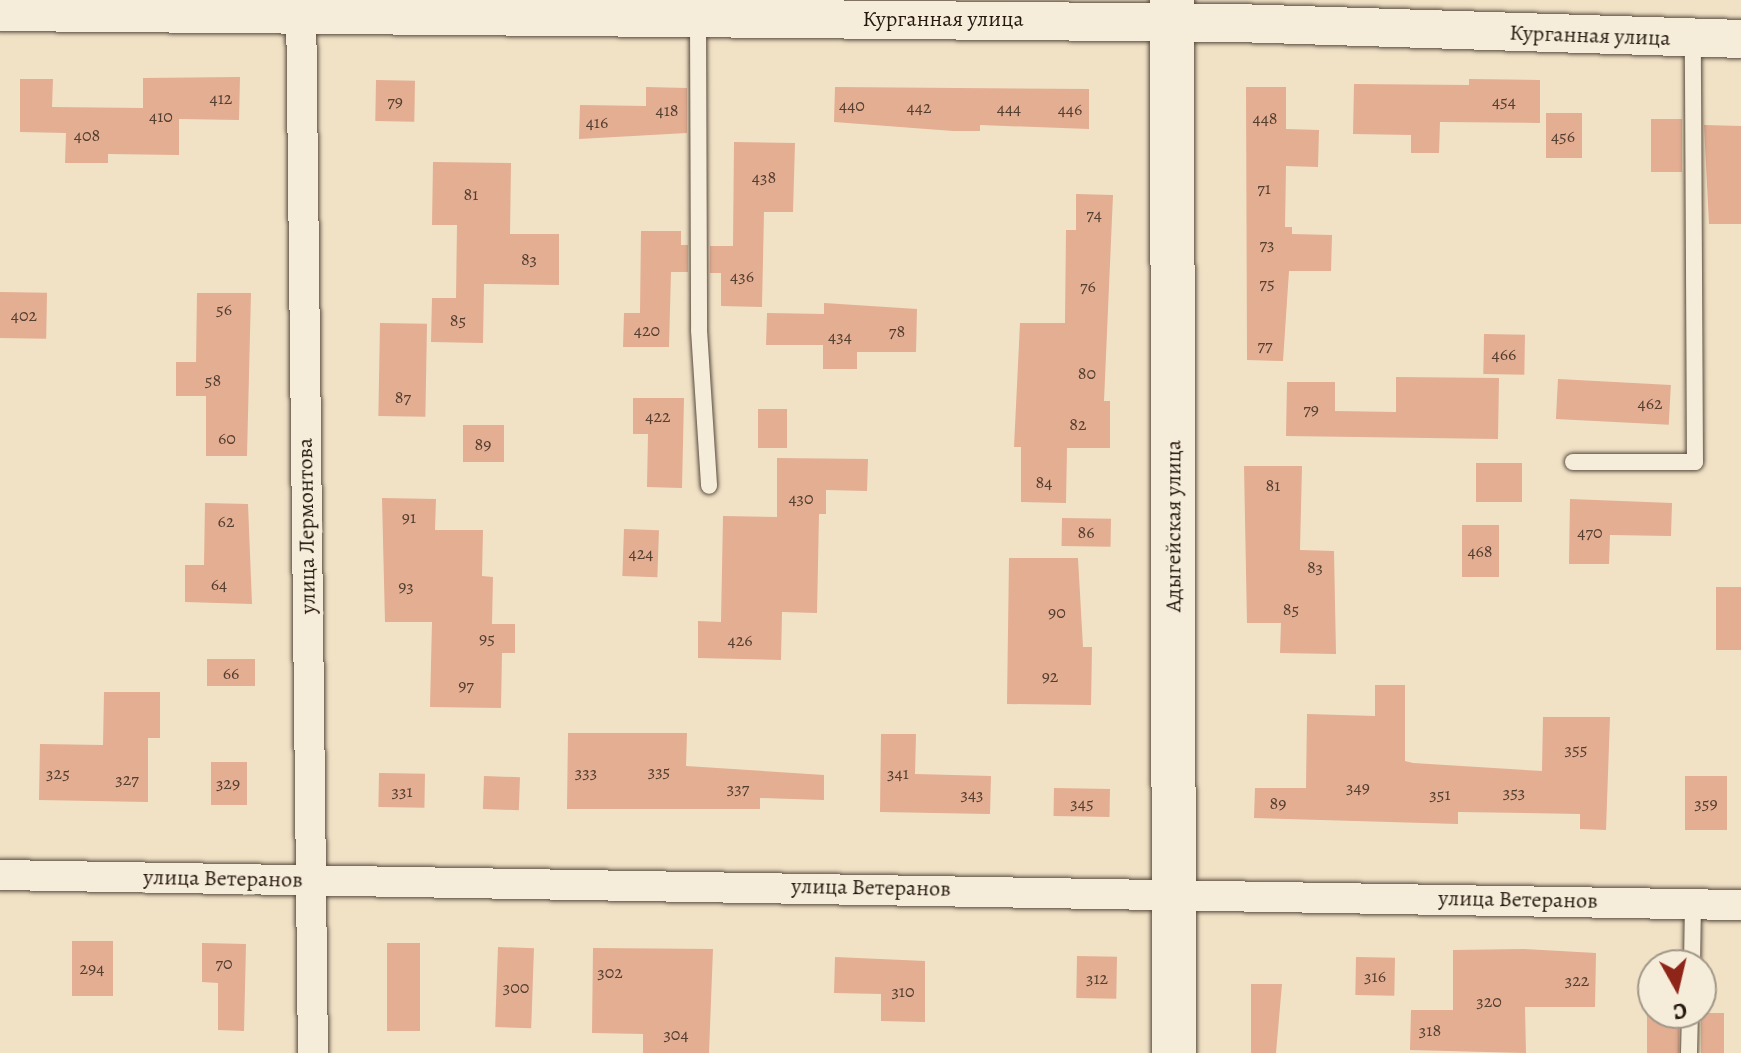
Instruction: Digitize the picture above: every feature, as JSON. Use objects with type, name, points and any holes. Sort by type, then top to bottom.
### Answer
[{"type":"main road","name":"Адыгейская улица","points":[[1172,11],[1174,1053]]},
{"type":"street","name":"Курганная улица","points":[[0,12],[301,7],[698,18],[1172,11],[1741,39]]},
{"type":"street","name":"улица Лермонтова","points":[[301,7],[313,1053]]},
{"type":"street","name":"улица Ветеранов","points":[[0,875],[1173,892],[1741,905]]},
{"type":"lane","points":[[698,18],[699,330],[709,486]]},
{"type":"lane","points":[[1573,462],[1695,462],[1693,39]]},
{"type":"lane","points":[[1692,949],[1693,903]]},
{"type":"lane","points":[[1689,1053],[1690,1029]]},
{"type":"building","points":[[240,77],[239,120],[179,119],[179,155],[108,154],[108,163],[65,163],[66,133],[20,132],[20,79],[53,79],[52,107],[143,108],[143,78]]},
{"type":"building","points":[[1469,79],[1540,80],[1540,123],[1440,122],[1439,153],[1411,153],[1411,135],[1353,134],[1354,84],[1469,85]]},
{"type":"building","points":[[376,80],[415,81],[414,122],[375,121]]},
{"type":"building","points":[[646,87],[687,88],[687,133],[579,139],[580,105],[646,106]]},
{"type":"building","points":[[835,87],[1089,89],[1089,129],[980,125],[980,131],[953,131],[834,122]]},
{"type":"building","points":[[1246,87],[1286,87],[1286,129],[1319,130],[1318,167],[1286,166],[1285,227],[1292,227],[1292,234],[1332,235],[1331,271],[1289,271],[1283,361],[1247,360]]},
{"type":"building","points":[[1546,113],[1582,113],[1582,158],[1546,158]]},
{"type":"building","points":[[1651,119],[1682,119],[1682,172],[1651,172]]},
{"type":"building","points":[[1704,125],[1741,126],[1741,224],[1709,224]]},
{"type":"building","points":[[734,142],[795,143],[793,212],[764,212],[762,307],[721,306],[721,273],[710,273],[710,246],[733,246]]},
{"type":"building","points":[[433,162],[511,163],[510,234],[559,234],[559,285],[484,284],[483,343],[431,342],[432,298],[456,298],[457,225],[432,225]]},
{"type":"building","points":[[1076,194],[1113,195],[1104,401],[1110,401],[1110,448],[1067,448],[1066,503],[1021,502],[1021,447],[1014,447],[1020,323],[1065,323],[1066,230],[1076,230]]},
{"type":"building","points":[[641,231],[681,231],[681,245],[688,245],[688,272],[671,272],[669,347],[623,347],[624,313],[640,313]]},
{"type":"building","points":[[0,292],[47,293],[46,339],[0,338]]},
{"type":"building","points":[[197,293],[251,293],[247,456],[206,456],[206,396],[176,396],[176,362],[196,362]]},
{"type":"building","points":[[824,303],[917,309],[916,352],[857,352],[857,369],[823,369],[823,345],[766,345],[767,313],[824,314]]},
{"type":"building","points":[[380,323],[427,324],[425,417],[378,416]]},
{"type":"building","points":[[1484,334],[1525,335],[1524,375],[1483,374]]},
{"type":"building","points":[[1396,377],[1499,378],[1498,439],[1286,436],[1287,382],[1335,382],[1335,411],[1396,412]]},
{"type":"building","points":[[1558,379],[1671,385],[1669,425],[1556,419]]},
{"type":"building","points":[[633,398],[684,398],[682,488],[647,487],[648,434],[633,434]]},
{"type":"building","points":[[758,409],[787,409],[787,448],[758,448]]},
{"type":"building","points":[[463,425],[504,425],[504,462],[463,462]]},
{"type":"building","points":[[777,458],[868,459],[867,491],[826,490],[826,514],[819,514],[817,613],[782,612],[781,660],[698,658],[698,621],[721,622],[723,516],[777,517]]},
{"type":"building","points":[[1476,463],[1522,463],[1522,502],[1476,502]]},
{"type":"building","points":[[1244,466],[1302,466],[1300,550],[1334,551],[1336,654],[1280,653],[1281,623],[1247,623]]},
{"type":"building","points":[[382,498],[436,499],[435,530],[483,530],[482,576],[493,577],[492,624],[515,624],[515,653],[502,653],[501,708],[430,707],[432,622],[385,622]]},
{"type":"building","points":[[1570,499],[1672,503],[1671,536],[1610,535],[1609,564],[1569,564]]},
{"type":"building","points":[[205,503],[248,504],[252,604],[185,602],[185,565],[204,565]]},
{"type":"building","points":[[1062,518],[1111,519],[1111,547],[1062,546]]},
{"type":"building","points":[[1462,525],[1499,525],[1499,577],[1462,577]]},
{"type":"building","points":[[624,529],[659,530],[657,577],[622,576]]},
{"type":"building","points":[[1009,558],[1078,558],[1083,647],[1092,647],[1091,705],[1007,704]]},
{"type":"building","points":[[1716,587],[1741,587],[1741,650],[1716,650]]},
{"type":"building","points":[[207,659],[255,659],[255,686],[207,686]]},
{"type":"building","points":[[1375,685],[1405,685],[1405,761],[1413,763],[1542,771],[1543,717],[1610,717],[1606,830],[1580,829],[1580,814],[1458,812],[1458,824],[1254,818],[1255,788],[1306,788],[1307,714],[1375,716]]},
{"type":"building","points":[[104,692],[160,692],[160,738],[148,738],[148,802],[39,800],[40,744],[103,745]]},
{"type":"building","points":[[568,733],[687,733],[686,766],[824,775],[824,800],[760,798],[760,809],[567,809]]},
{"type":"building","points":[[881,734],[916,734],[915,774],[991,776],[990,814],[880,812]]},
{"type":"building","points":[[211,762],[247,762],[247,805],[211,805]]},
{"type":"building","points":[[379,773],[425,774],[424,808],[378,807]]},
{"type":"building","points":[[484,776],[520,777],[519,810],[483,809]]},
{"type":"building","points":[[1685,776],[1727,776],[1727,830],[1685,830]]},
{"type":"building","points":[[1054,788],[1110,789],[1110,817],[1054,816]]},
{"type":"building","points":[[72,941],[113,941],[113,996],[72,996]]},
{"type":"building","points":[[202,943],[246,944],[244,1031],[218,1030],[218,983],[202,982]]},
{"type":"building","points":[[387,943],[420,943],[420,1031],[387,1031]]},
{"type":"building","points":[[498,947],[534,948],[531,1028],[495,1027]]},
{"type":"building","points":[[593,948],[713,949],[709,1053],[643,1053],[643,1034],[592,1033]]},
{"type":"building","points":[[1524,949],[1596,953],[1595,1007],[1525,1007],[1526,1053],[1410,1050],[1411,1010],[1453,1010],[1453,950]]},
{"type":"building","points":[[1077,956],[1117,957],[1116,999],[1076,998]]},
{"type":"building","points":[[835,957],[925,961],[925,1022],[881,1021],[881,994],[834,993]]},
{"type":"building","points":[[1356,957],[1395,958],[1394,996],[1355,995]]},
{"type":"building","points":[[1251,984],[1282,984],[1276,1053],[1251,1053]]},
{"type":"building","points":[[1717,1013],[1724,1013],[1724,1053],[1701,1053],[1701,1029],[1717,1029]]},
{"type":"building","points":[[1647,1029],[1679,1029],[1679,1053],[1647,1053]]}]
